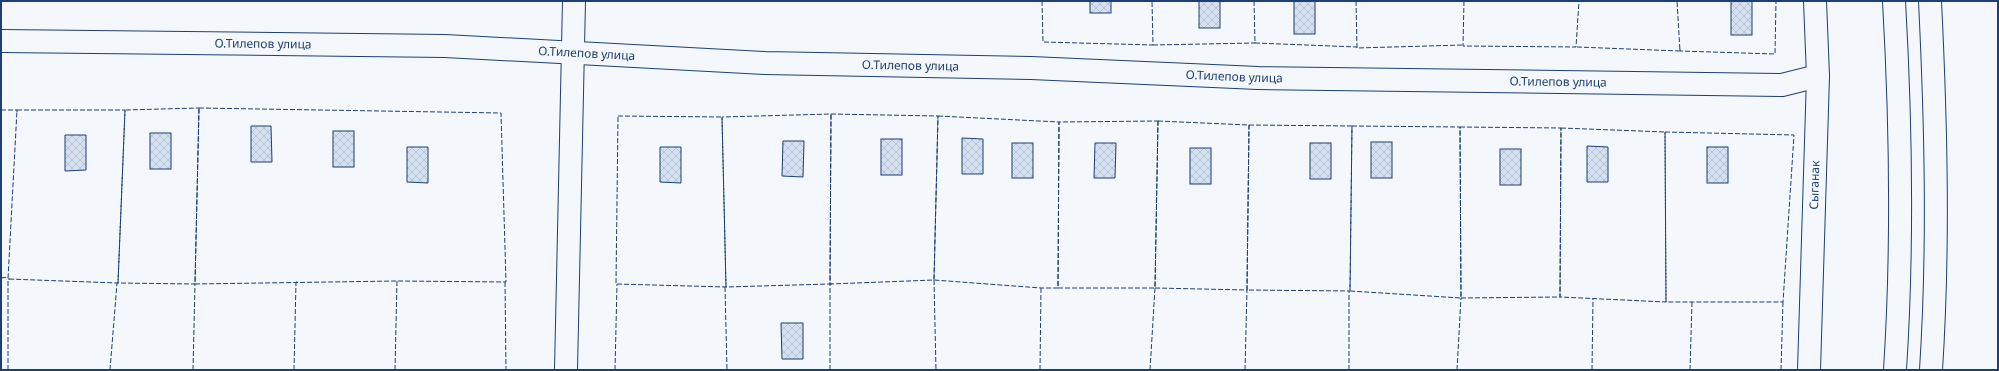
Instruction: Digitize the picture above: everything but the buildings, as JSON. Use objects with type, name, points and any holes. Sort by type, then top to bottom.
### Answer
[{"type":"main road","points":[[566,370],[574,1]]},
{"type":"main road","name":"Сыганак","points":[[1809,370],[1818,76],[1815,1]]},
{"type":"main road","points":[[1894,1],[1900,112],[1900,294],[1895,370]]},
{"type":"main road","points":[[1930,1],[1936,111],[1936,295],[1931,370]]},
{"type":"main road","name":"О.Тилепов улица","points":[[1,41],[445,46],[765,63],[1031,68],[1258,78],[1451,82],[1782,85],[1818,76]]},
{"type":"fence","points":[[1042,1],[1043,42],[1153,45],[1152,1]]},
{"type":"fence","points":[[1254,1],[1255,43],[1357,47]]},
{"type":"fence","points":[[1356,1],[1357,48],[1463,45]]},
{"type":"fence","points":[[1464,1],[1463,46],[1576,47],[1579,1]]},
{"type":"fence","points":[[1577,47],[1680,51],[1677,1]]},
{"type":"fence","points":[[1680,49],[1680,51],[1775,54],[1776,1]]},
{"type":"fence","points":[[1153,45],[1255,43],[1255,41]]},
{"type":"fence","points":[[199,108],[501,113],[506,282],[397,281],[195,284],[199,108]]},
{"type":"fence","points":[[199,108],[195,284],[118,283],[125,110],[199,108]]},
{"type":"fence","points":[[1,110],[17,110],[17,112]]},
{"type":"fence","points":[[17,110],[125,110],[118,283],[8,279],[17,110]]},
{"type":"fence","points":[[831,114],[830,284],[726,287],[722,117],[831,114]]},
{"type":"fence","points":[[831,114],[938,116],[934,280],[830,284],[831,114]]},
{"type":"fence","points":[[618,116],[722,117],[726,287],[616,284],[618,116]]},
{"type":"fence","points":[[938,116],[1059,122],[1058,288],[934,280],[938,116]]},
{"type":"fence","points":[[1158,121],[1155,288],[1058,288],[1059,122],[1158,121]]},
{"type":"fence","points":[[1158,121],[1249,125],[1247,290],[1155,288],[1158,121]]},
{"type":"fence","points":[[1249,125],[1352,126],[1350,291],[1247,290],[1249,125]]},
{"type":"fence","points":[[1352,126],[1460,127],[1461,298],[1350,291],[1352,126]]},
{"type":"fence","points":[[1460,127],[1561,128],[1560,297],[1461,298],[1460,127]]},
{"type":"fence","points":[[1561,128],[1665,132],[1666,302],[1560,297],[1561,128]]},
{"type":"fence","points":[[1665,132],[1794,135],[1783,302],[1666,302],[1665,132]]},
{"type":"fence","points":[[1,278],[8,277]]},
{"type":"fence","points":[[8,370],[8,279],[10,279]]},
{"type":"fence","points":[[934,280],[936,370]]},
{"type":"fence","points":[[395,370],[397,281]]},
{"type":"fence","points":[[294,370],[296,282],[298,282]]},
{"type":"fence","points":[[505,282],[506,370]]},
{"type":"fence","points":[[110,370],[117,283]]},
{"type":"fence","points":[[193,370],[195,284]]},
{"type":"fence","points":[[615,370],[617,284]]},
{"type":"fence","points":[[830,370],[830,284],[832,284]]},
{"type":"fence","points":[[725,287],[727,370]]},
{"type":"fence","points":[[1040,370],[1041,288]]},
{"type":"fence","points":[[1150,370],[1155,288],[1153,288]]},
{"type":"fence","points":[[1245,370],[1247,290]]},
{"type":"fence","points":[[1349,291],[1349,370]]},
{"type":"fence","points":[[1457,370],[1461,298]]},
{"type":"fence","points":[[1592,370],[1593,299]]},
{"type":"fence","points":[[1690,370],[1692,302]]},
{"type":"fence","points":[[1781,302],[1783,302],[1781,370]]}]
